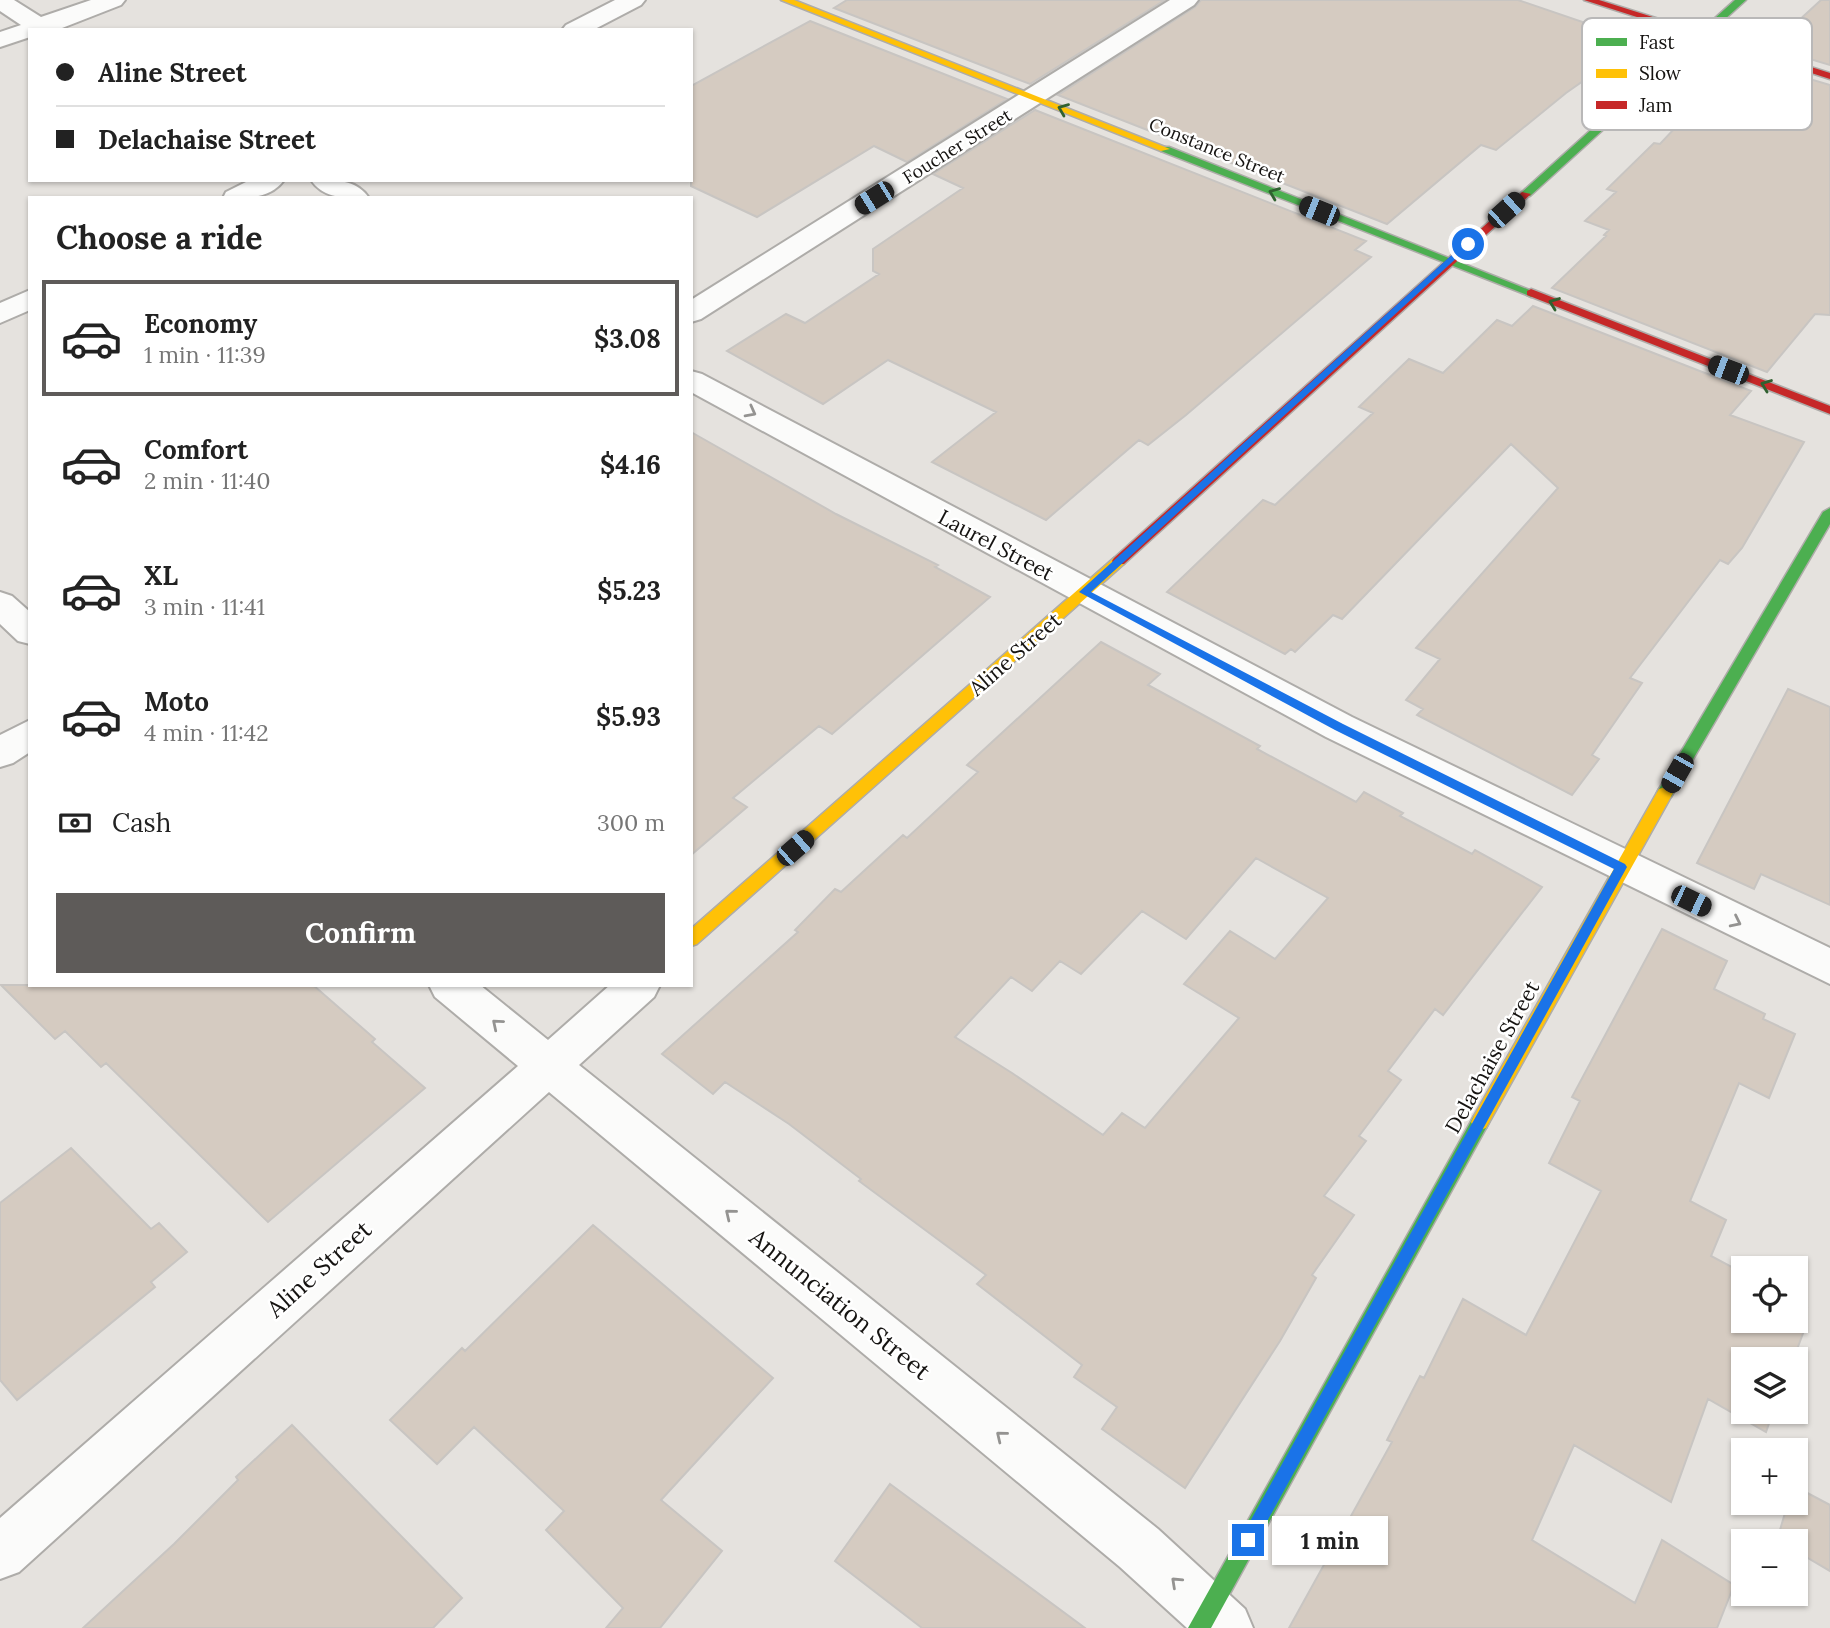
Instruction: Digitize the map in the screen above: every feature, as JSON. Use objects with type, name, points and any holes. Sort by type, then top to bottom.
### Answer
[{"type":"street","points":[[0,1],[42,28],[113,0]]},
{"type":"street","points":[[578,28],[633,0]]},
{"type":"street","name":"Constance Street","points":[[786,0],[1830,410]]},
{"type":"street","name":"Foucher Street","points":[[693,312],[1186,0]]},
{"type":"street","points":[[1589,0],[1646,18]]},
{"type":"street","name":"Aline Street","points":[[1719,18],[1741,0]]},
{"type":"street","points":[[0,40],[28,32]]},
{"type":"street","points":[[1812,70],[1830,76]]},
{"type":"street","name":"Aline Street","points":[[693,937],[1084,592],[1594,130]]},
{"type":"street","points":[[240,196],[267,182]]},
{"type":"street","points":[[328,182],[352,196]]},
{"type":"street","points":[[0,314],[28,300]]},
{"type":"street","name":"Laurel Street","points":[[693,381],[1339,727],[1830,967]]},
{"type":"street","name":"Delachaise Street","points":[[1211,1623],[1621,867],[1830,512]]},
{"type":"street","points":[[0,604],[28,630]]},
{"type":"street","points":[[0,753],[28,735]]},
{"type":"street","name":"Annunciation Street","points":[[452,987],[1139,1548],[1211,1623]]},
{"type":"street","name":"Aline Street","points":[[0,1553],[637,987]]},
{"type":"building","points":[[847,0],[1165,0],[1030,84],[834,8]]},
{"type":"building","points":[[1201,0],[1518,0],[1582,22],[1582,82],[1496,150],[1481,145],[1387,224],[1058,95],[1195,7]]},
{"type":"building","points":[[1821,0],[1830,0],[1830,65],[1812,60],[1812,18],[1801,18]]},
{"type":"building","points":[[810,21],[1007,99],[907,162],[874,146],[757,217],[691,186],[693,85]]},
{"type":"building","points":[[1812,80],[1830,85],[1830,315],[1815,314],[1767,372],[1552,288],[1606,236],[1604,235],[1609,230],[1585,221],[1616,192],[1607,189],[1654,143],[1660,144],[1673,130],[1812,130]]},
{"type":"building","points":[[1035,110],[1366,241],[1355,250],[1371,257],[1186,415],[1148,445],[1139,440],[1046,520],[932,462],[996,412],[888,360],[823,404],[727,351],[786,314],[805,323],[879,274],[873,271],[873,249],[963,188],[933,174]]},
{"type":"building","points":[[1533,306],[1751,391],[1730,415],[1804,442],[1742,548],[1728,564],[1720,560],[1630,678],[1642,683],[1592,755],[1599,759],[1572,795],[1417,715],[1423,709],[1406,700],[1440,659],[1416,648],[1558,488],[1511,444],[1342,619],[1333,615],[1295,652],[1291,649],[1285,654],[1167,592],[1263,500],[1275,505],[1373,413],[1359,407],[1409,359],[1443,373],[1497,320],[1512,326]]},
{"type":"building","points":[[693,433],[836,514],[938,565],[935,567],[990,597],[832,734],[819,726],[733,798],[747,807],[693,853]]},
{"type":"building","points":[[1101,642],[1160,674],[1148,685],[1260,746],[1257,749],[1356,802],[1364,792],[1403,813],[1400,816],[1472,854],[1475,850],[1542,887],[1443,1015],[1435,1009],[1388,1071],[1401,1080],[1359,1136],[1366,1141],[1324,1196],[1354,1215],[1312,1275],[1316,1278],[1280,1341],[1185,1488],[1102,1429],[1117,1407],[1074,1377],[1082,1365],[977,1284],[986,1275],[859,1181],[861,1179],[789,1124],[725,1082],[713,1094],[662,1054],[798,932],[795,930],[835,889],[841,892],[903,835],[907,838],[978,772],[967,765]],"holes":[[[1256,858],[1328,898],[1275,959],[1230,931],[1184,984],[1239,1018],[1145,1128],[1122,1113],[1103,1135],[955,1037],[1011,977],[1032,991],[1060,961],[1081,974],[1142,911],[1186,939]]]},
{"type":"building","points":[[1788,689],[1830,707],[1830,905],[1761,874],[1754,889],[1697,863]]},
{"type":"building","points":[[1662,929],[1727,961],[1714,989],[1765,1014],[1763,1019],[1795,1034],[1769,1098],[1739,1083],[1690,1201],[1726,1220],[1711,1256],[1731,1267],[1731,1333],[1803,1333],[1798,1347],[1731,1347],[1731,1412],[1708,1399],[1671,1502],[1574,1445],[1532,1540],[1635,1603],[1662,1540],[1731,1583],[1731,1593],[1717,1628],[1289,1628],[1392,1442],[1387,1440],[1420,1376],[1424,1378],[1463,1299],[1526,1335],[1601,1191],[1549,1163],[1580,1101],[1572,1097]]},
{"type":"building","points":[[1,985],[315,987],[375,1039],[372,1042],[425,1088],[268,1222],[106,1063],[101,1067],[65,1031],[55,1039]]},
{"type":"building","points":[[71,1148],[151,1229],[159,1223],[187,1252],[151,1282],[155,1287],[17,1400],[0,1380],[0,1203]]},
{"type":"building","points":[[593,1225],[773,1378],[661,1500],[722,1551],[660,1628],[606,1628],[623,1608],[546,1530],[564,1511],[474,1427],[437,1464],[390,1420],[462,1348],[465,1351]]},
{"type":"building","points":[[1752,1424],[1769,1424],[1766,1432]]},
{"type":"building","points":[[292,1425],[462,1598],[433,1628],[83,1628],[174,1544],[238,1480],[236,1477]]},
{"type":"building","points":[[890,1484],[1085,1628],[922,1628],[835,1561]]},
{"type":"building","points":[[1808,1493],[1830,1505],[1830,1571],[1808,1558],[1808,1529],[1780,1529],[1784,1515],[1808,1515]]},
{"type":"traffic: fast","points":[[1721,18],[1741,0]]},
{"type":"traffic: fast","points":[[1526,194],[1597,130]]},
{"type":"traffic: fast","points":[[1165,149],[1531,293]]},
{"type":"traffic: fast","points":[[1665,793],[1830,512]]},
{"type":"traffic: fast","points":[[1199,1628],[1480,1122]]},
{"type":"traffic: slow","points":[[786,0],[1165,149]]},
{"type":"traffic: slow","points":[[693,937],[1119,561]]},
{"type":"traffic: slow","points":[[1480,1122],[1665,793]]},
{"type":"traffic: jam","points":[[1589,0],[1646,18]]},
{"type":"traffic: jam","points":[[1812,70],[1830,76]]},
{"type":"traffic: jam","points":[[1119,561],[1526,194]]},
{"type":"traffic: jam","points":[[1531,293],[1830,410]]},
{"type":"route","points":[[1248,1540],[1621,867],[1339,727],[1084,592],[1468,244]]}]
